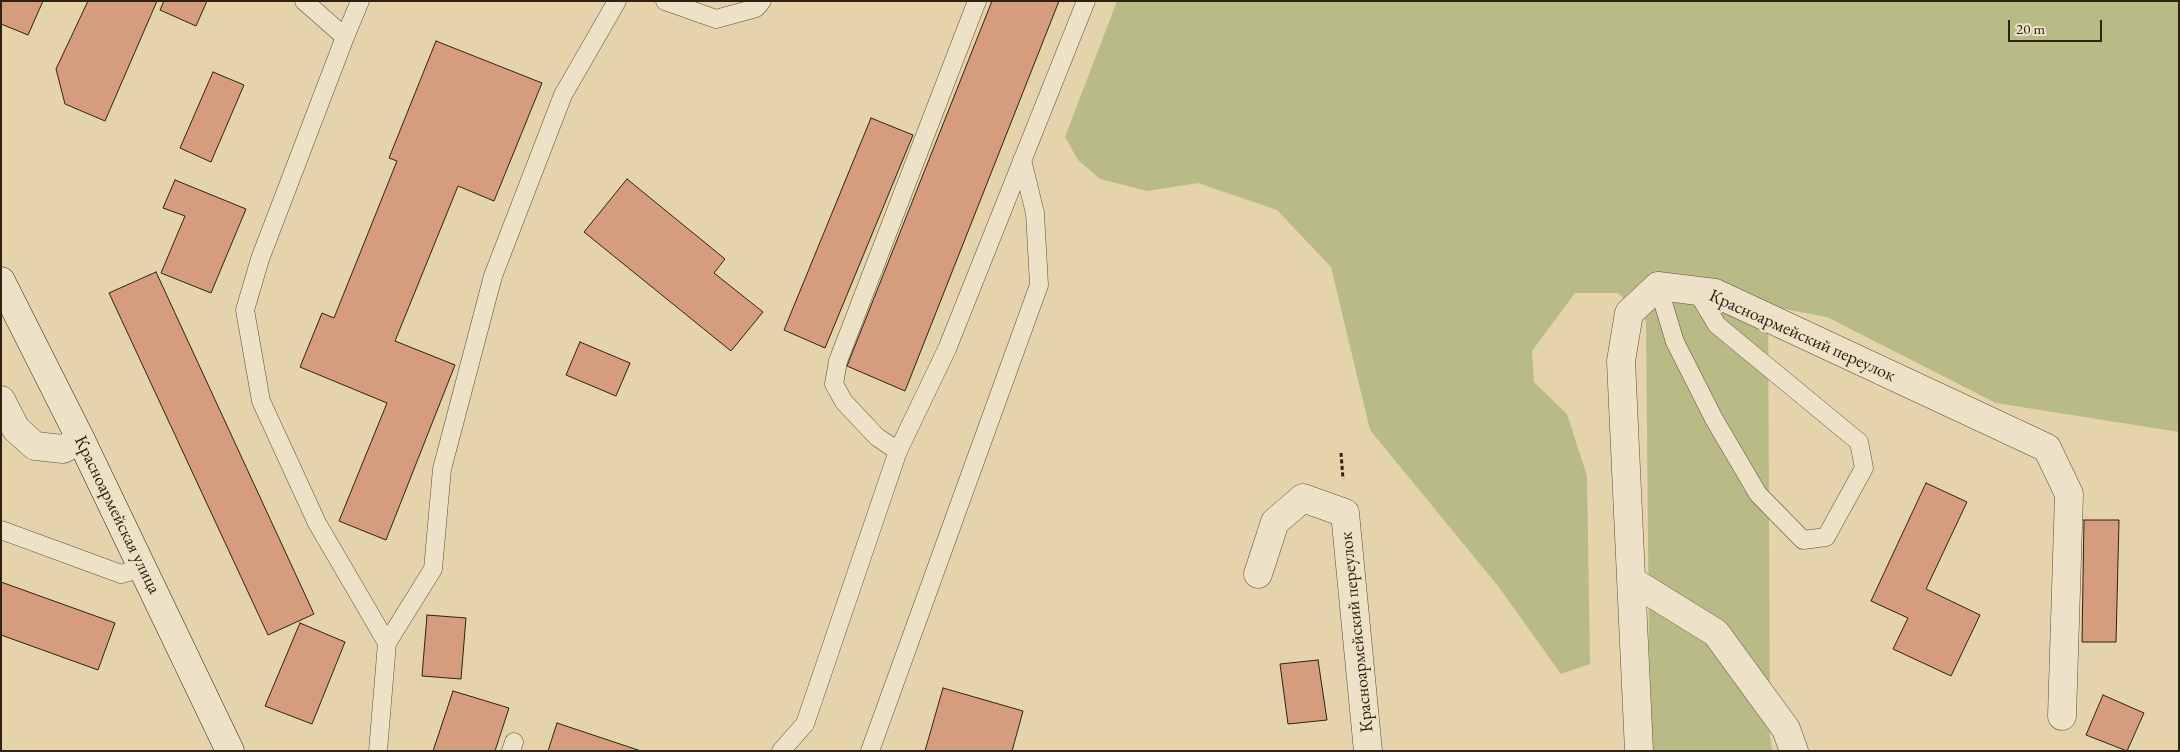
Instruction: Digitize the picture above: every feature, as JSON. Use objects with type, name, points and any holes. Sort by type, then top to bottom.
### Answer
[{"type":"street","name":"Красноармейская улица","points":[[1,281],[81,440],[230,751]]},
{"type":"street","points":[[1640,751],[1621,361],[1629,313],[1658,286]]},
{"type":"street","name":"Красноармейский переулок","points":[[1658,286],[1715,293],[2047,448],[2069,494],[2062,716]]},
{"type":"street","points":[[1,400],[16,429],[36,446],[62,449],[81,440]]},
{"type":"street","name":"Красноармейский переулок","points":[[1258,574],[1275,522],[1303,498],[1345,512],[1368,751]]},
{"type":"street","points":[[1632,581],[1716,633],[1786,729],[1794,751]]},
{"type":"lane","points":[[304,1],[345,37]]},
{"type":"lane","points":[[360,1],[260,260],[245,310],[261,401],[317,523],[387,643]]},
{"type":"lane","points":[[378,751],[387,643],[433,569],[442,468],[493,276],[563,95],[617,1]]},
{"type":"lane","points":[[665,1],[716,19],[756,8],[762,1]]},
{"type":"lane","points":[[898,451],[876,437],[844,402],[834,384],[838,361],[976,1]]},
{"type":"lane","points":[[781,751],[805,724],[898,451],[947,349],[1086,1]]},
{"type":"lane","points":[[870,751],[1038,285],[1035,213],[1022,160]]},
{"type":"lane","points":[[1658,286],[1675,342],[1714,419],[1758,494],[1803,540],[1826,537],[1864,468],[1859,442],[1718,325],[1696,290]]},
{"type":"lane","points":[[1,530],[121,574],[143,568]]},
{"type":"green space","points":[[1117,1],[2179,1],[2179,432],[1996,403],[1827,317],[1768,306],[1770,736],[1772,751],[1653,751],[1649,647],[1646,321],[1618,293],[1575,293],[1532,351],[1534,382],[1567,414],[1587,476],[1590,664],[1561,674],[1498,586],[1370,430],[1331,267],[1277,210],[1198,183],[1147,191],[1100,179],[1078,160],[1065,137]]},
{"type":"building","points":[[1,1],[43,1],[28,35],[1,24]]},
{"type":"building","points":[[88,1],[157,1],[105,121],[65,104],[56,69]]},
{"type":"building","points":[[164,1],[207,1],[196,26],[160,10]]},
{"type":"building","points":[[992,1],[1059,1],[905,391],[847,366]]},
{"type":"building","points":[[436,41],[542,83],[494,201],[458,186],[395,341],[455,365],[386,540],[339,521],[387,403],[300,367],[322,313],[334,318],[397,161],[389,158]]},
{"type":"building","points":[[213,72],[244,85],[211,162],[180,148]]},
{"type":"building","points":[[871,118],[913,135],[825,348],[784,330]]},
{"type":"building","points":[[627,179],[725,259],[714,273],[763,312],[731,351],[584,232]]},
{"type":"building","points":[[175,180],[246,209],[211,293],[161,273],[185,216],[163,208]]},
{"type":"building","points":[[156,272],[314,614],[268,635],[109,293]]},
{"type":"building","points":[[580,342],[630,363],[616,396],[566,375]]},
{"type":"building","points":[[1926,483],[1967,502],[1926,589],[1980,615],[1951,676],[1893,649],[1908,618],[1871,601]]},
{"type":"building","points":[[2084,520],[2119,520],[2116,642],[2082,642]]},
{"type":"building","points":[[1,582],[115,623],[98,670],[1,635]]},
{"type":"building","points":[[427,615],[466,618],[461,679],[422,676]]},
{"type":"building","points":[[300,623],[345,642],[312,724],[265,706]]},
{"type":"building","points":[[1318,660],[1327,720],[1288,724],[1280,664]]},
{"type":"building","points":[[943,688],[1023,711],[1012,751],[925,751]]},
{"type":"building","points":[[453,691],[509,708],[495,751],[433,751]]},
{"type":"building","points":[[2103,695],[2144,713],[2127,751],[2086,735]]},
{"type":"building","points":[[557,723],[641,751],[548,751]]}]
